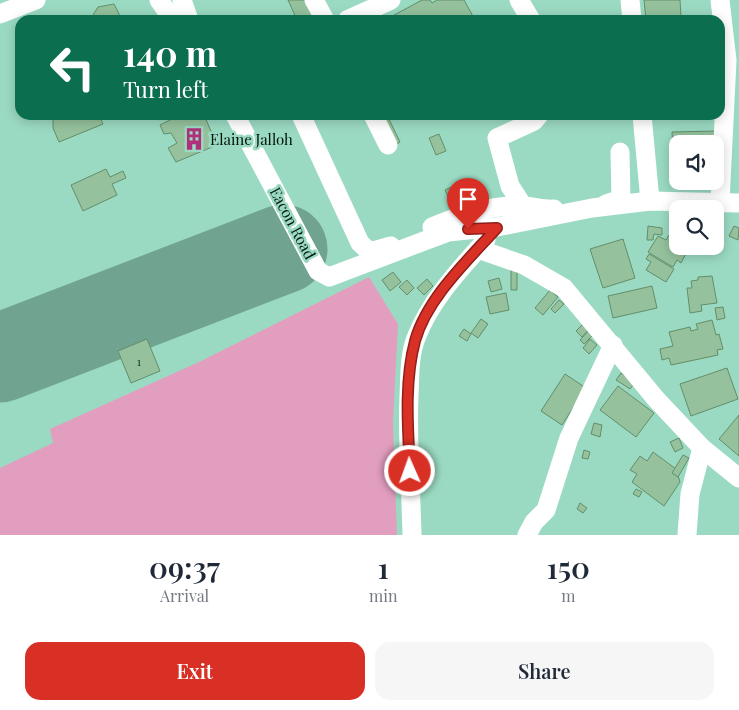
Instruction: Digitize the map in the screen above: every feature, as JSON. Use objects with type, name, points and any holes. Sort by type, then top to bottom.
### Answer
[{"type":"street","points":[[0,14],[36,0]]},
{"type":"street","points":[[158,0],[169,15]]},
{"type":"street","points":[[182,0],[187,15]]},
{"type":"street","points":[[314,0],[322,15]]},
{"type":"street","points":[[358,15],[391,0]]},
{"type":"street","points":[[519,0],[527,15]]},
{"type":"street","points":[[630,0],[632,15]]},
{"type":"street","points":[[720,0],[722,15]]},
{"type":"street","points":[[725,43],[727,60],[725,101]]},
{"type":"street","name":"Eacon Road","points":[[238,120],[318,271],[328,278],[370,257]]},
{"type":"street","points":[[303,120],[360,242],[370,257]]},
{"type":"street","points":[[376,120],[388,145]]},
{"type":"street","points":[[523,206],[510,186],[497,138],[535,120]]},
{"type":"street","points":[[642,120],[650,201]]},
{"type":"street","points":[[720,200],[724,120]]},
{"type":"street","points":[[370,257],[459,216],[500,207],[523,206],[548,210],[597,206],[621,199],[620,152]]},
{"type":"street","points":[[370,257],[448,232],[497,228],[592,208],[650,201],[669,201]]},
{"type":"street","points":[[724,202],[739,203]]},
{"type":"street","points":[[412,535],[408,420],[410,371],[415,340],[431,308],[497,228]]},
{"type":"street","points":[[478,249],[524,265],[564,288],[656,399],[702,448],[739,478]]},
{"type":"street","points":[[527,535],[534,522],[546,510],[569,438],[613,345]]},
{"type":"street","points":[[687,535],[690,494],[702,448]]},
{"type":"shaded area","points":[[369,277],[398,324],[393,422],[397,535],[0,535],[0,468],[53,443],[50,429],[199,362]]},
{"type":"building","points":[[288,0],[307,0],[314,15],[295,15]]},
{"type":"building","points":[[422,0],[430,0],[432,3],[437,0],[464,0],[472,15],[394,15]]},
{"type":"building","points":[[644,0],[680,0],[681,15],[646,15]]},
{"type":"building","points":[[114,4],[120,15],[93,15],[98,7]]},
{"type":"building","points":[[53,120],[101,120],[103,124],[59,142],[53,128]]},
{"type":"building","name":"Elaine Jalloh","points":[[170,120],[206,120],[217,145],[176,162],[168,148],[177,143],[171,133],[164,134],[160,125]]},
{"type":"building","points":[[378,120],[389,120],[400,142],[391,147]]},
{"type":"building","points":[[719,131],[718,135],[672,135],[672,132]]},
{"type":"building","points":[[439,134],[446,151],[436,155],[429,138]]},
{"type":"building","points":[[106,169],[110,177],[123,171],[126,178],[112,184],[117,195],[83,211],[71,185]]},
{"type":"building","points":[[467,180],[474,194],[452,204],[445,190]]},
{"type":"building","points":[[648,226],[662,228],[662,235],[654,234],[653,240],[647,240]]},
{"type":"building","points":[[734,226],[739,228],[738,240],[729,236]]},
{"type":"building","points":[[669,235],[669,255],[685,255],[681,263],[677,260],[673,267],[648,252],[658,236],[666,240]]},
{"type":"building","points":[[623,239],[635,278],[603,288],[590,249]]},
{"type":"building","points":[[649,254],[674,269],[666,282],[646,270],[651,262],[646,259]]},
{"type":"building","points":[[511,270],[517,271],[517,290],[511,290]]},
{"type":"building","points":[[393,272],[401,282],[390,291],[382,280]]},
{"type":"building","points":[[712,276],[717,303],[701,305],[702,311],[690,313],[687,288],[692,288],[691,281],[698,280],[698,277]]},
{"type":"building","points":[[499,278],[502,289],[491,292],[488,281]]},
{"type":"building","points":[[427,279],[433,286],[424,295],[417,288]]},
{"type":"building","points":[[407,280],[414,288],[407,295],[399,287]]},
{"type":"building","points":[[652,286],[657,308],[613,318],[608,296]]},
{"type":"building","points":[[550,290],[558,297],[543,315],[535,308]]},
{"type":"building","points":[[506,293],[509,310],[490,314],[486,297]]},
{"type":"building","points":[[559,300],[564,304],[555,313],[551,309]]},
{"type":"building","points":[[723,307],[725,318],[717,320],[715,308]]},
{"type":"building","points":[[481,319],[488,324],[478,338],[471,333]]},
{"type":"building","points":[[712,320],[716,335],[719,334],[723,349],[717,350],[718,355],[671,365],[669,358],[662,360],[660,349],[673,346],[669,332],[690,327],[691,331],[698,329],[696,324]]},
{"type":"building","points":[[586,321],[591,327],[582,337],[576,331]]},
{"type":"building","points":[[591,328],[596,332],[584,344],[580,340]]},
{"type":"building","points":[[464,329],[471,334],[467,341],[459,336]]},
{"type":"building","points":[[147,339],[160,371],[131,383],[118,351]]},
{"type":"building","points":[[590,339],[597,345],[589,354],[583,348]]},
{"type":"building","points":[[727,368],[738,399],[691,416],[680,384]]},
{"type":"building","points":[[621,373],[635,382],[630,389],[616,380]]},
{"type":"building","points":[[565,374],[586,388],[562,425],[541,411]]},
{"type":"building","points":[[618,386],[654,413],[636,437],[600,410]]},
{"type":"building","points":[[739,415],[739,456],[719,439]]},
{"type":"building","points":[[594,423],[602,425],[600,437],[591,434]]},
{"type":"building","points":[[679,438],[683,448],[675,452],[670,442]]},
{"type":"building","points":[[584,450],[590,452],[588,459],[582,458]]},
{"type":"building","points":[[653,452],[676,469],[680,482],[664,506],[632,482],[637,474],[630,470],[640,456],[647,461]]},
{"type":"building","points":[[683,455],[689,458],[678,477],[672,473]]},
{"type":"building","points":[[636,489],[642,492],[639,497],[633,494]]},
{"type":"building","points":[[580,503],[587,508],[583,513],[577,509]]},
{"type":"runway","points":[[0,358],[283,249]]},
{"type":"place","name":"Elaine Jalloh","points":[[194,139]]},
{"type":"route","points":[[410,471],[408,420],[410,371],[415,340],[441,292],[497,228],[468,229]]}]
